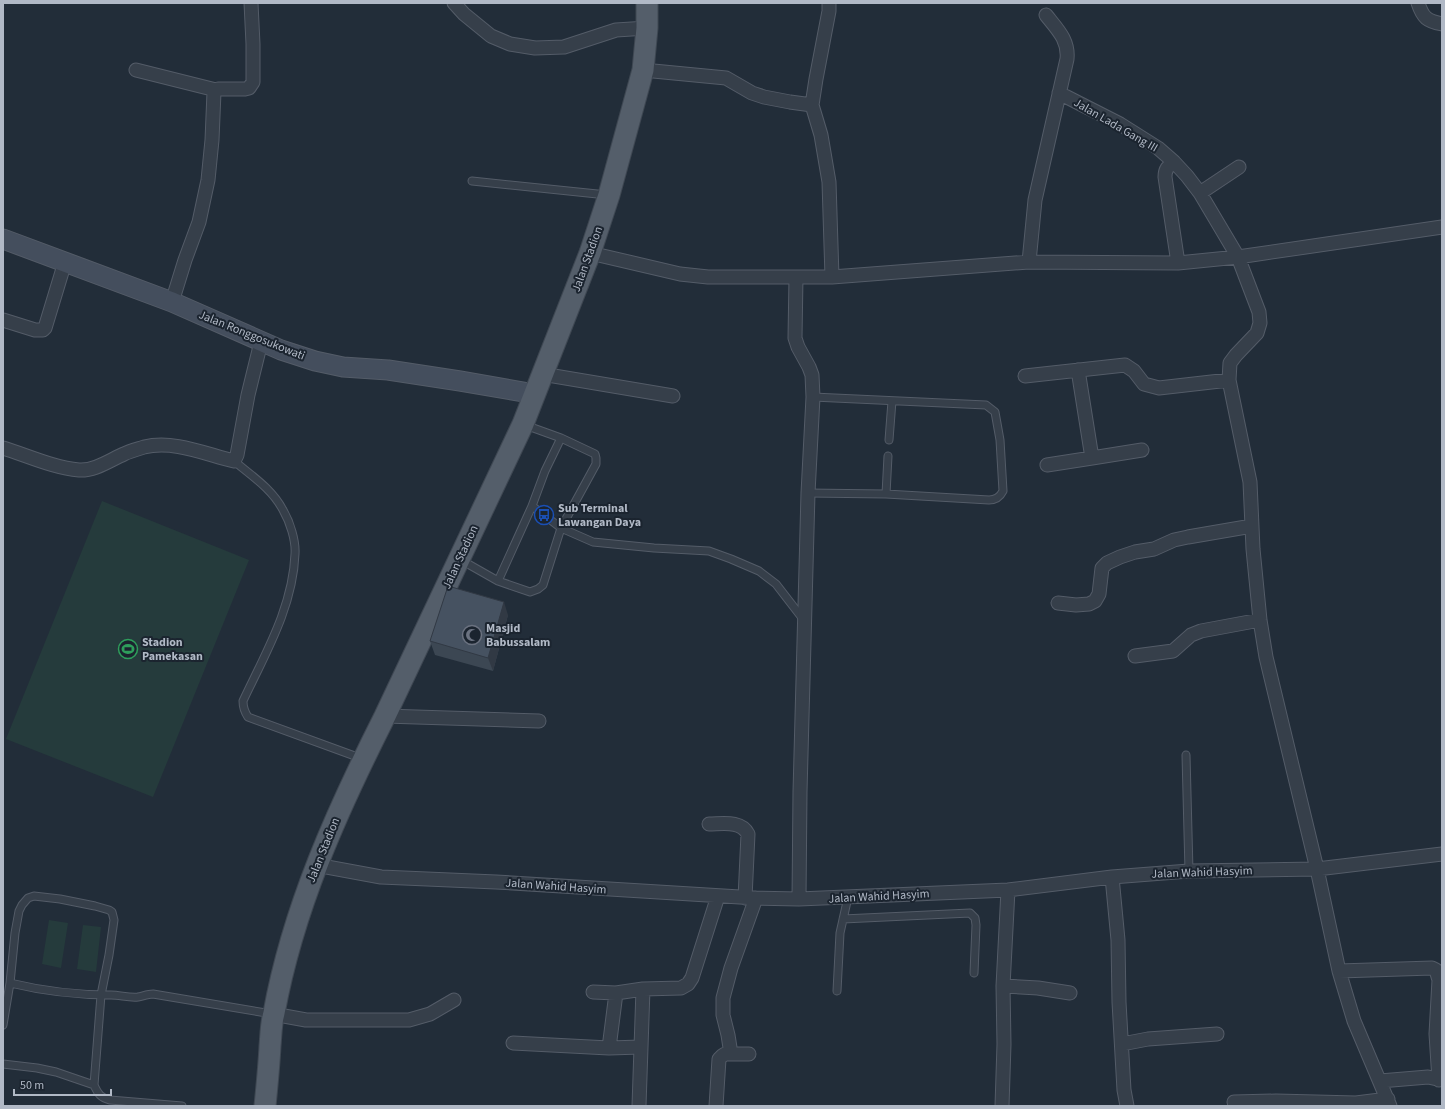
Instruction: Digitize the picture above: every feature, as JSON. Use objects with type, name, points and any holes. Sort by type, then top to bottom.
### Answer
[{"type":"main road","name":"Jalan Stadion","points":[[265,1106],[273,1014],[282,970],[302,903],[316,865],[363,759],[460,559],[523,424],[590,253],[609,195],[643,70],[647,28],[647,3]]},
{"type":"main road","name":"Jalan Ronggosukowati","points":[[3,239],[172,302],[261,342],[315,361],[343,367],[388,370],[534,394]]},
{"type":"street","points":[[136,70],[216,90],[249,88],[253,82],[251,3]]},
{"type":"street","points":[[454,3],[464,14],[491,36],[510,44],[535,48],[564,47],[616,30],[647,28]]},
{"type":"street","points":[[829,3],[829,11],[812,105],[821,134],[829,182],[832,277]]},
{"type":"street","points":[[1418,3],[1424,16],[1430,21],[1442,24]]},
{"type":"street","points":[[1029,262],[1035,200],[1068,50],[1065,42],[1046,15]]},
{"type":"street","points":[[643,70],[726,78],[752,93],[764,97],[812,105]]},
{"type":"street","points":[[172,302],[199,222],[208,180],[213,134],[213,96],[216,90]]},
{"type":"street","name":"Jalan Lada Gang III","points":[[1059,93],[1120,124],[1158,148],[1187,176],[1200,193],[1238,257],[1259,312],[1260,323],[1257,333],[1230,363],[1229,380],[1250,482],[1253,549],[1260,620],[1266,657],[1316,868],[1338,971],[1354,1021],[1389,1102]]},
{"type":"street","points":[[1174,162],[1167,167],[1165,177],[1178,263]]},
{"type":"street","points":[[1200,193],[1239,167]]},
{"type":"street","points":[[590,253],[680,274],[708,277],[832,277],[1029,262],[1178,263],[1238,257],[1442,227]]},
{"type":"street","points":[[3,320],[39,331],[45,328],[65,262]]},
{"type":"street","points":[[796,277],[795,338],[811,371],[813,397],[804,621],[799,899]]},
{"type":"street","points":[[3,448],[79,470],[89,470],[125,453],[146,447],[170,446],[186,448],[234,461],[237,455],[248,395],[261,342]]},
{"type":"street","points":[[1025,376],[1125,365],[1134,371],[1144,384],[1159,388],[1229,380]]},
{"type":"street","points":[[1078,370],[1092,458]]},
{"type":"street","points":[[542,374],[673,396]]},
{"type":"street","points":[[1047,465],[1142,450]]},
{"type":"street","points":[[1058,603],[1076,605],[1089,604],[1095,601],[1099,594],[1102,568],[1107,563],[1120,557],[1135,552],[1154,549],[1174,540],[1252,526]]},
{"type":"street","points":[[1135,656],[1173,652],[1191,635],[1201,631],[1260,620]]},
{"type":"street","points":[[384,716],[539,721]]},
{"type":"street","points":[[710,824],[736,824],[743,826],[748,834],[750,898],[723,998],[723,1015],[731,1054]]},
{"type":"street","name":"Jalan Wahid Hasyim","points":[[316,865],[381,877],[496,882],[750,898],[799,899],[1008,890],[1112,876],[1190,871],[1316,868],[1442,854]]},
{"type":"street","points":[[1112,876],[1118,940],[1119,1002],[1124,1090],[1127,1106]]},
{"type":"street","points":[[1002,1106],[1004,1044],[1003,986],[1008,890]]},
{"type":"street","points":[[592,992],[616,993],[643,989],[681,988],[688,984],[692,978],[718,896]]},
{"type":"street","points":[[1338,971],[1432,968],[1436,970],[1439,980],[1436,1034],[1440,1080],[1428,1078],[1380,1081]]},
{"type":"street","points":[[1003,986],[1038,988],[1070,993]]},
{"type":"street","points":[[639,1106],[643,989]]},
{"type":"street","points":[[609,1048],[616,993]]},
{"type":"street","points":[[273,1014],[306,1020],[409,1020],[430,1014],[454,1000]]},
{"type":"street","points":[[1122,1044],[1148,1039],[1217,1034]]},
{"type":"street","points":[[513,1043],[609,1048],[641,1047]]},
{"type":"street","points":[[716,1106],[720,1059],[722,1056],[731,1054],[749,1054]]},
{"type":"street","points":[[1234,1102],[1389,1102]]},
{"type":"lane","points":[[472,181],[609,195]]},
{"type":"lane","points":[[808,493],[886,494],[995,500],[1003,491],[1000,440],[995,412],[986,406],[813,397]]},
{"type":"lane","points":[[889,440],[892,401]]},
{"type":"lane","points":[[460,559],[498,581],[530,592],[543,585],[561,528],[596,464],[596,458],[595,454],[561,438],[523,424]]},
{"type":"lane","points":[[498,581],[532,506],[545,471],[561,438]]},
{"type":"lane","points":[[886,494],[888,456]]},
{"type":"lane","points":[[234,461],[266,487],[284,511],[293,535],[296,553],[286,605],[278,626],[243,700],[244,712],[248,717],[363,759]]},
{"type":"lane","points":[[532,506],[561,528],[593,542],[654,548],[709,551],[731,559],[759,571],[776,584],[804,621]]},
{"type":"lane","points":[[1186,755],[1190,871]]},
{"type":"lane","points":[[3,1025],[19,911],[28,898],[34,896],[95,906],[109,910],[112,912],[114,920],[101,996],[94,1085],[102,1098],[110,1100],[182,1106]]},
{"type":"lane","points":[[838,991],[838,954],[848,897]]},
{"type":"lane","points":[[843,919],[970,913],[975,918],[976,926],[974,973]]},
{"type":"lane","points":[[10,983],[52,992],[101,996],[112,995],[138,997],[153,994],[273,1014]]},
{"type":"lane","points":[[3,1064],[50,1071],[94,1085]]},
{"type":"green space","name":"Stadion Pamekasan","points":[[102,501],[249,560],[153,797],[6,739]]},
{"type":"green space","points":[[49,920],[68,923],[61,968],[42,964]]},
{"type":"green space","points":[[83,925],[101,927],[96,972],[77,969]]},
{"type":"building","name":"Masjid Babussalam","points":[[448,586],[504,602],[488,658],[430,641]]},
{"type":"place","name":"Sub Terminal Lawangan Daya","points":[[544,515]]},
{"type":"place","name":"Masjid Babussalam","points":[[472,635]]},
{"type":"place","name":"Stadion Pamekasan","points":[[128,649]]}]
